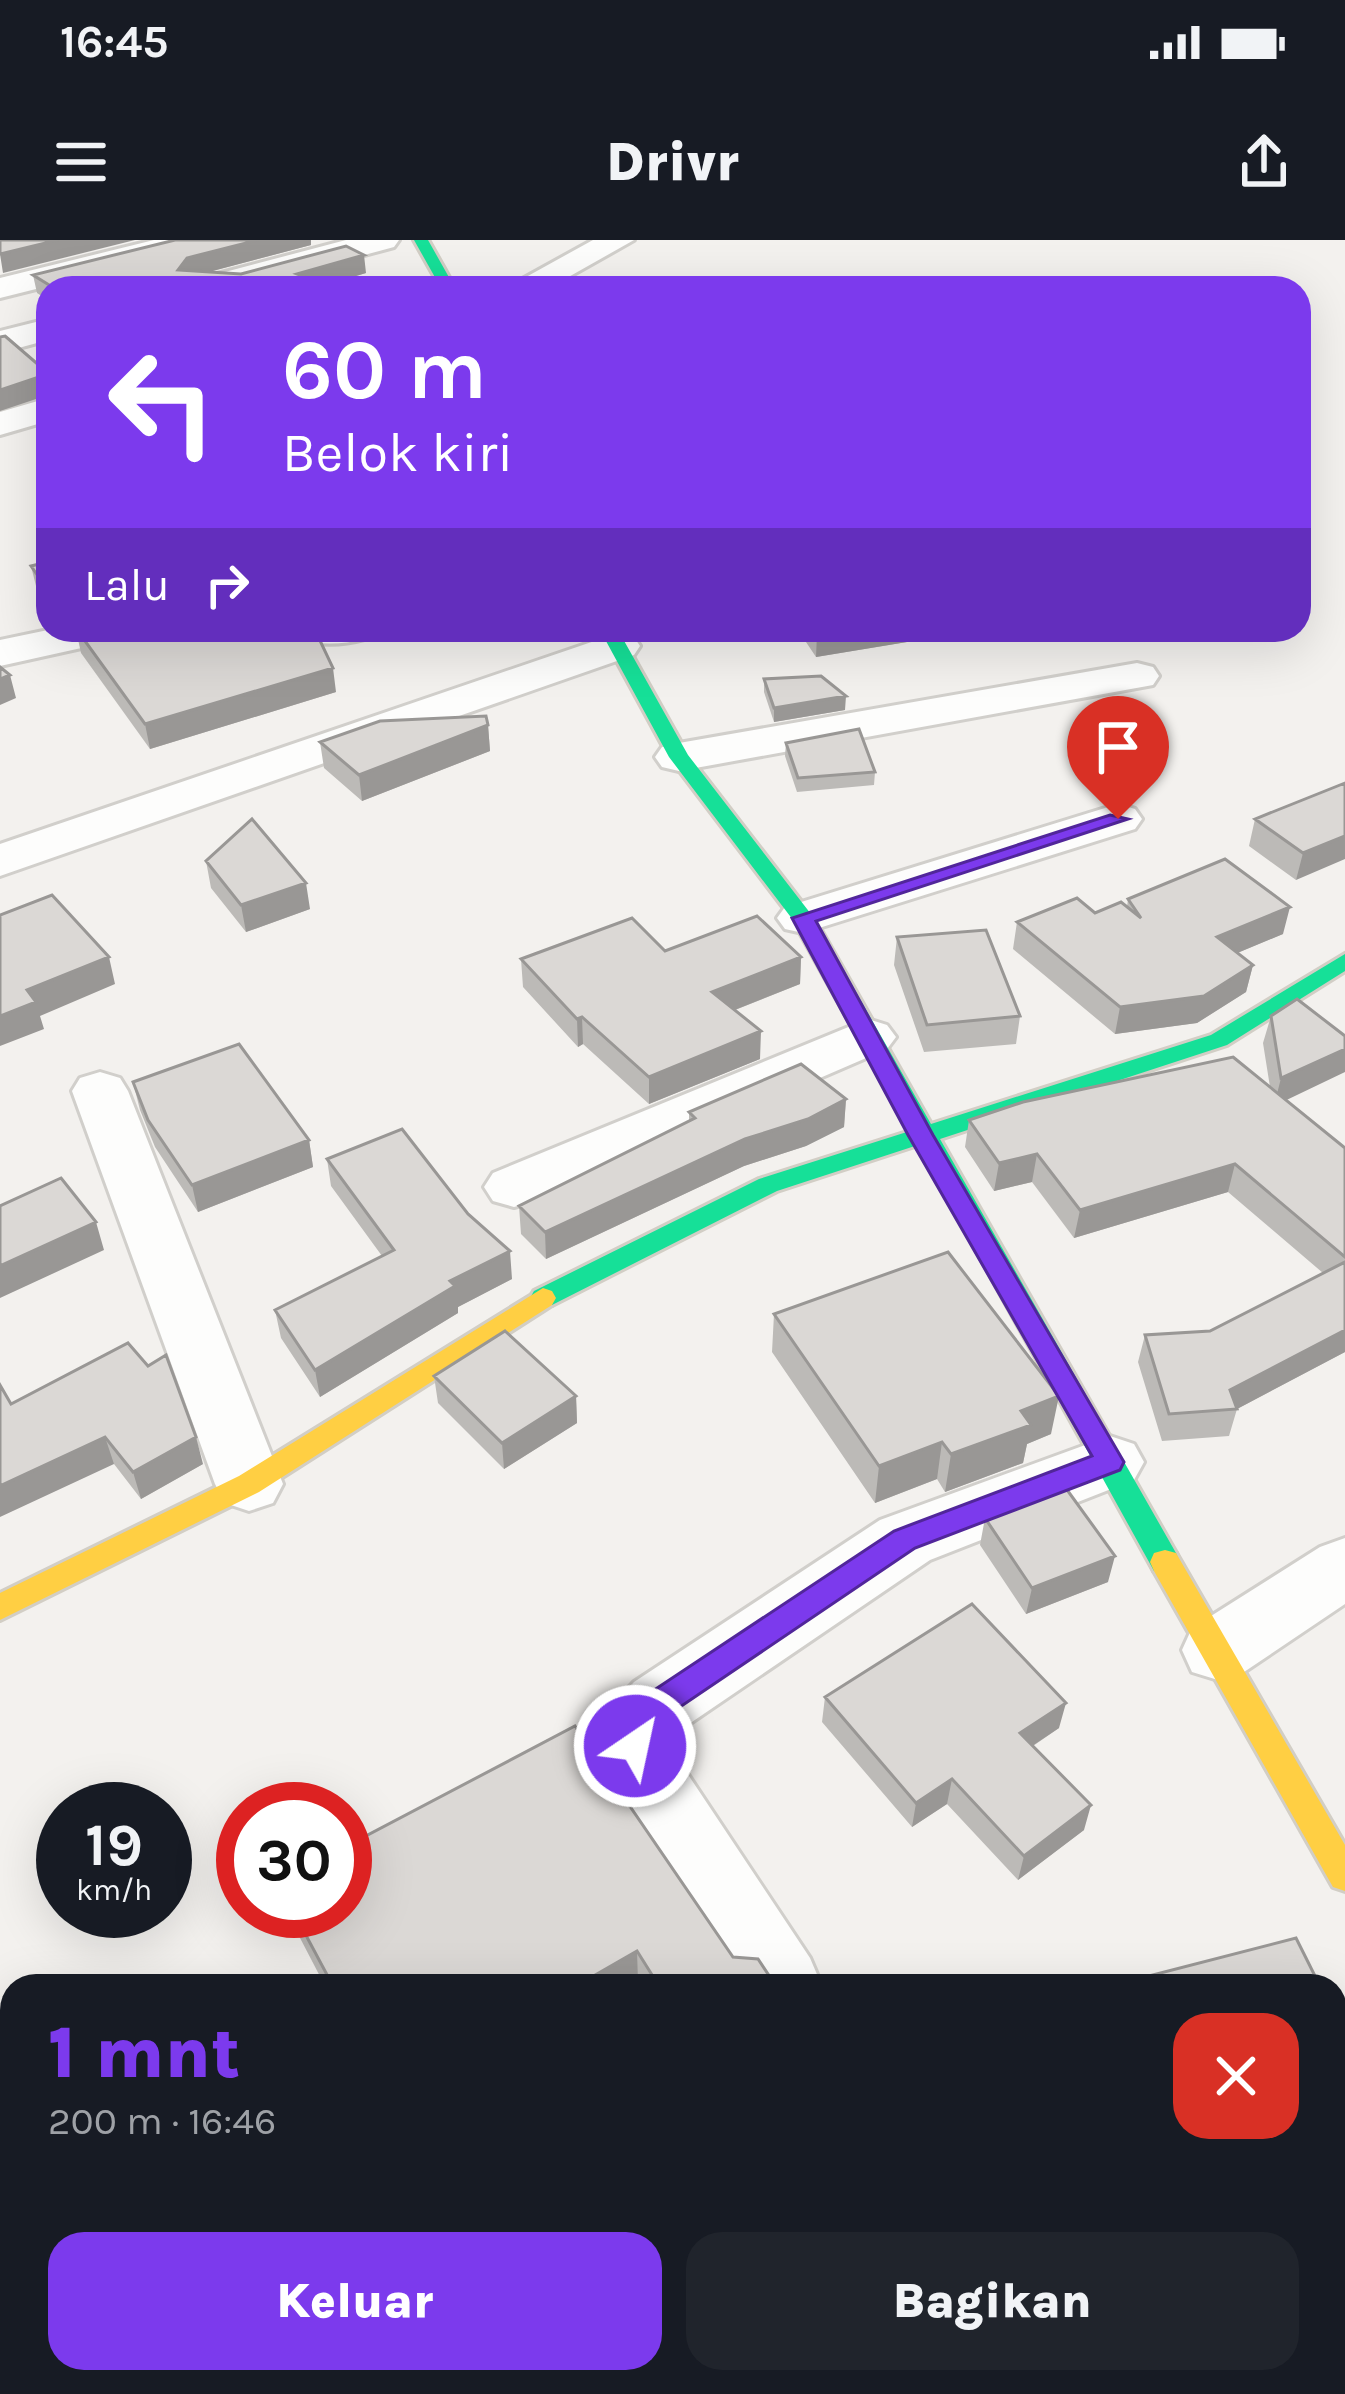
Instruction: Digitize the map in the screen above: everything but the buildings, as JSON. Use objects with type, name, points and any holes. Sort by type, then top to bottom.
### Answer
[{"type":"main road","points":[[624,642],[679,757],[803,918],[921,1135],[1345,1876]]},
{"type":"main road","points":[[0,1607],[249,1484],[566,1283],[767,1185],[1219,1040],[1345,961]]},
{"type":"street","points":[[48,276],[194,240]]},
{"type":"street","points":[[248,276],[383,240]]},
{"type":"street","points":[[547,276],[618,240]]},
{"type":"street","points":[[397,272],[435,263]]},
{"type":"street","points":[[0,288],[36,279]]},
{"type":"street","points":[[0,342],[36,332]]},
{"type":"street","points":[[0,424],[36,413]]},
{"type":"street","points":[[0,653],[51,642]]},
{"type":"street","points":[[0,861],[604,642]]},
{"type":"street","points":[[679,757],[1137,676]]},
{"type":"street","points":[[803,918],[1118,819]]},
{"type":"street","points":[[514,1186],[868,1036]]},
{"type":"street","points":[[100,1091],[249,1484]]},
{"type":"street","points":[[773,1974],[638,1763],[635,1732],[660,1704],[905,1540],[1110,1462]]},
{"type":"street","points":[[1218,1649],[1345,1567]]},
{"type":"traffic: fast","points":[[421,240],[441,276]]},
{"type":"traffic: fast","points":[[616,642],[679,757],[803,918],[1165,1562]]},
{"type":"traffic: fast","points":[[543,1298],[768,1185],[1219,1040],[1345,961]]},
{"type":"traffic: slow","points":[[0,1607],[249,1484],[543,1298]]},
{"type":"traffic: slow","points":[[1165,1562],[1345,1876]]},
{"type":"route","points":[[635,1746],[635,1732],[660,1704],[905,1540],[931,1526],[1110,1462],[921,1135],[803,918],[1118,819]]}]
